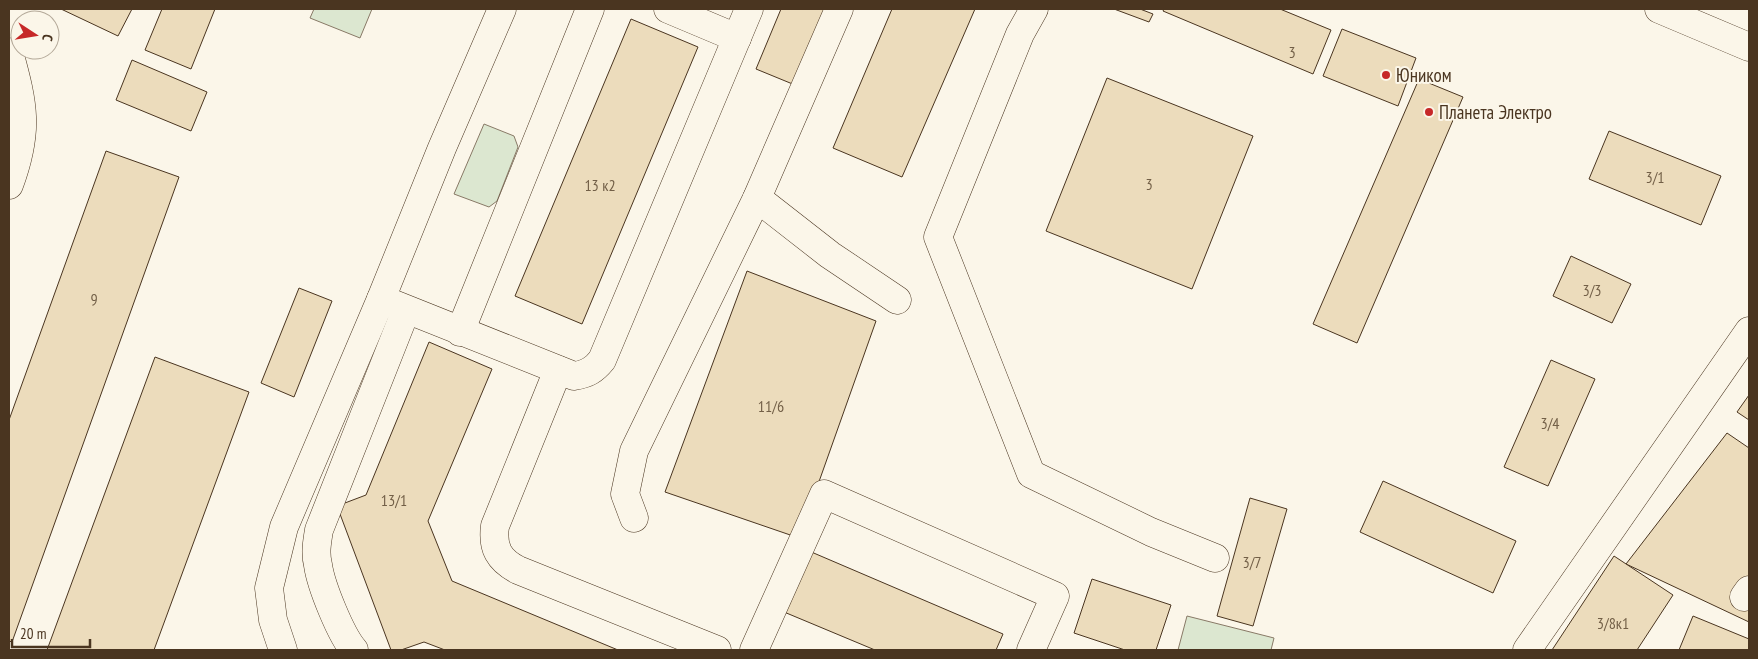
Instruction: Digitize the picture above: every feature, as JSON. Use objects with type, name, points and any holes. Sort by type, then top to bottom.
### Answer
[{"type":"street","points":[[283,647],[272,620],[269,588],[284,526],[502,9]]},
{"type":"street","points":[[460,332],[590,9]]},
{"type":"street","points":[[668,9],[737,38]]},
{"type":"street","points":[[380,300],[574,376],[586,374],[595,369],[602,360],[749,9]]},
{"type":"street","points":[[634,518],[625,494],[634,451],[757,198],[839,9]]},
{"type":"street","points":[[1034,9],[1020,34],[938,236],[1031,474],[1151,532],[1215,558]]},
{"type":"street","points":[[1659,9],[1749,47]]},
{"type":"street","points":[[9,52],[22,100],[23,138],[9,185]]},
{"type":"street","points":[[757,198],[830,255],[897,300]]},
{"type":"street","points":[[354,650],[340,628],[318,567],[316,556],[318,530],[406,310]]},
{"type":"street","points":[[1527,650],[1749,331]]},
{"type":"street","points":[[558,370],[495,526],[493,537],[499,556],[507,564],[518,570],[717,650]]},
{"type":"street","points":[[754,650],[824,494],[1055,596],[1032,650]]},
{"type":"green space","points":[[314,9],[372,9],[360,38],[310,18]]},
{"type":"green space","points":[[484,124],[514,136],[518,147],[497,201],[489,207],[454,194]]},
{"type":"green space","points":[[1187,616],[1274,638],[1271,650],[1178,650]]},
{"type":"building","points":[[61,9],[132,9],[118,36]]},
{"type":"building","points":[[162,9],[215,9],[191,69],[145,50]]},
{"type":"building","points":[[781,9],[827,9],[795,85],[756,69]]},
{"type":"building","points":[[892,9],[975,9],[902,177],[833,148]]},
{"type":"building","points":[[1114,9],[1140,9],[1153,14],[1149,22]]},
{"type":"building","points":[[1164,9],[1280,9],[1331,30],[1313,74],[1163,11]]},
{"type":"building","points":[[631,19],[698,47],[582,324],[515,296]]},
{"type":"building","points":[[1342,29],[1416,58],[1398,106],[1323,76]]},
{"type":"building","points":[[132,60],[207,92],[191,131],[116,100]]},
{"type":"building","points":[[1107,78],[1253,136],[1192,289],[1046,231]]},
{"type":"building","points":[[1419,79],[1463,97],[1357,343],[1313,324]]},
{"type":"building","points":[[1609,131],[1721,176],[1701,225],[1589,179]]},
{"type":"building","points":[[106,151],[179,177],[12,642],[9,641],[9,420]]},
{"type":"building","points":[[1571,256],[1631,284],[1612,323],[1553,296]]},
{"type":"building","points":[[747,271],[876,321],[799,538],[665,492]]},
{"type":"building","points":[[299,288],[332,301],[294,397],[261,383]]},
{"type":"building","points":[[429,342],[492,369],[428,521],[452,581],[618,650],[445,650],[424,642],[401,650],[391,650],[337,506],[366,495]]},
{"type":"building","points":[[155,357],[249,392],[154,650],[47,650]]},
{"type":"building","points":[[1551,360],[1595,379],[1548,486],[1504,467]]},
{"type":"building","points":[[1749,395],[1749,420],[1737,412]]},
{"type":"building","points":[[1727,433],[1749,448],[1749,622],[1626,564]]},
{"type":"building","points":[[1383,481],[1516,541],[1493,593],[1360,532]]},
{"type":"building","points":[[1250,498],[1287,509],[1253,626],[1217,616]]},
{"type":"building","points":[[809,551],[1003,634],[996,650],[875,650],[784,612]]},
{"type":"building","points":[[1614,556],[1673,595],[1637,650],[1552,650]]},
{"type":"building","points":[[1092,579],[1171,605],[1156,650],[1125,650],[1074,633]]},
{"type":"building","points":[[1693,616],[1749,639],[1749,650],[1679,650]]},
{"type":"place","name":"Юником","points":[[1386,75]]},
{"type":"place","name":"Планета Электро","points":[[1429,112]]}]
